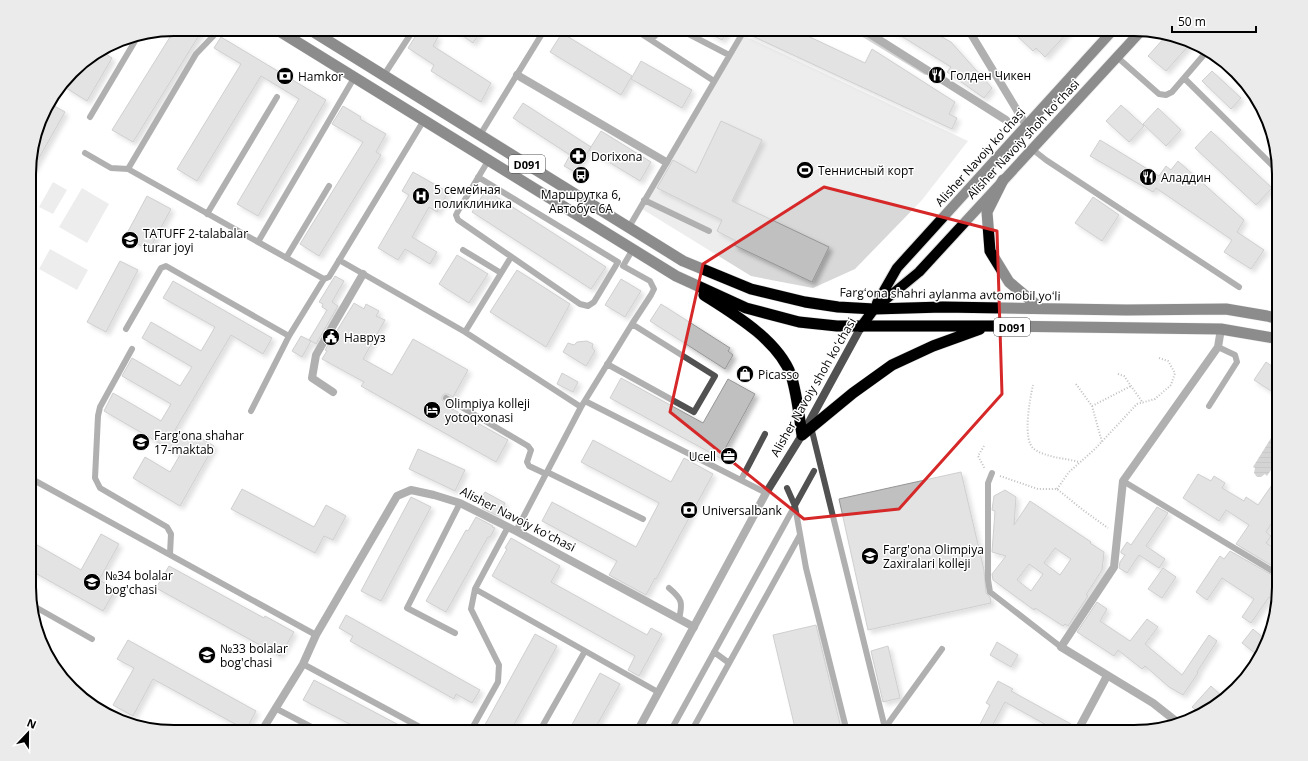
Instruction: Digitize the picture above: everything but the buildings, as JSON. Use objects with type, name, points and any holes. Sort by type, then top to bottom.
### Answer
[{"type":"highway","name":"D091","points":[[287,36],[676,276],[746,308],[799,322],[837,326],[1221,329],[1272,338]]},
{"type":"highway","name":"Fargʻona shahri aylanma avtomobil yoʻli","points":[[321,36],[683,261],[751,290],[804,302],[838,307],[874,309],[938,307],[1226,309],[1272,317]]},
{"type":"highway","points":[[1003,180],[987,212],[990,251],[1009,282],[1040,308]]},
{"type":"highway","points":[[676,276],[746,323],[764,338],[780,356],[790,374],[796,397],[802,435]]},
{"type":"highway","points":[[802,435],[853,392],[892,365],[933,346],[990,326]]},
{"type":"main road","name":"Alisher Navoiy ko'chasi","points":[[874,309],[897,268],[1108,36]]},
{"type":"main road","name":"Alisher Navoiy shoh koʻchasi","points":[[861,327],[874,309],[919,272],[1136,36]]},
{"type":"street","points":[[873,36],[1006,120]]},
{"type":"street","points":[[975,36],[1026,125]]},
{"type":"street","points":[[517,75],[666,162]]},
{"type":"street","points":[[333,392],[312,378],[316,355],[363,274]]},
{"type":"street","name":"Alisher Navoiy shoh koʻchasi","points":[[641,725],[766,493],[802,435],[861,327]]},
{"type":"street","points":[[1173,719],[1153,704],[1061,647],[1114,567],[1124,481],[1218,347],[1221,329]]},
{"type":"street","name":"Alisher Navoiy ko'chasi","points":[[265,725],[303,664],[316,635],[397,496],[411,490],[434,495],[460,504],[508,527],[694,627]]},
{"type":"street","points":[[1081,725],[1107,676]]},
{"type":"lane","points":[[128,169],[196,54],[213,36]]},
{"type":"lane","points":[[384,75],[409,36]]},
{"type":"lane","points":[[480,135],[541,36]]},
{"type":"lane","points":[[644,36],[714,81]]},
{"type":"lane","points":[[650,40],[654,36]]},
{"type":"lane","points":[[692,36],[729,55]]},
{"type":"lane","points":[[629,227],[741,36]]},
{"type":"lane","points":[[90,117],[135,42]]},
{"type":"lane","points":[[1117,56],[1159,94],[1166,95],[1172,92],[1204,55]]},
{"type":"lane","points":[[258,242],[354,78]]},
{"type":"lane","points":[[1184,78],[1272,165]]},
{"type":"lane","points":[[207,214],[277,97]]},
{"type":"lane","points":[[251,411],[290,336],[324,279],[329,277],[424,120]]},
{"type":"lane","points":[[1032,149],[1046,160],[1239,287]]},
{"type":"lane","points":[[85,153],[111,168],[128,169],[324,279]]},
{"type":"lane","points":[[488,161],[458,211],[456,215],[458,220],[580,304],[588,306],[594,302],[618,262]]},
{"type":"lane","points":[[478,176],[623,266],[650,281],[654,289],[583,404],[516,531]]},
{"type":"lane","points":[[286,258],[329,186]]},
{"type":"lane","points":[[644,200],[709,231]]},
{"type":"lane","points":[[623,266],[633,249]]},
{"type":"lane","points":[[463,250],[501,274]]},
{"type":"lane","points":[[465,332],[511,257]]},
{"type":"lane","points":[[339,260],[465,332],[583,404],[766,493]]},
{"type":"lane","points":[[126,328],[161,268],[166,266],[290,336]]},
{"type":"lane","points":[[607,364],[694,412],[714,376],[632,324]]},
{"type":"lane","points":[[1209,406],[1236,362],[1235,355],[1218,347]]},
{"type":"lane","points":[[132,349],[100,407],[98,416],[95,478],[100,488],[167,527],[170,534],[170,554]]},
{"type":"lane","points":[[446,398],[528,446],[531,450],[527,462],[530,466],[643,519]]},
{"type":"lane","points":[[811,427],[883,725]]},
{"type":"lane","points":[[741,480],[765,434]]},
{"type":"lane","points":[[674,725],[814,471]]},
{"type":"lane","points":[[992,473],[988,483],[988,580],[990,592],[1061,647]]},
{"type":"lane","points":[[36,481],[316,635]]},
{"type":"lane","points":[[1124,481],[1272,571]]},
{"type":"lane","points":[[787,488],[795,506],[806,568],[845,725]]},
{"type":"lane","points":[[455,633],[407,608],[460,504]]},
{"type":"lane","points":[[474,725],[498,682],[499,666],[471,609],[475,589],[508,527]]},
{"type":"lane","points":[[695,725],[800,536]]},
{"type":"lane","points":[[669,588],[678,596],[682,604],[679,619]]},
{"type":"lane","points":[[475,589],[658,692]]},
{"type":"lane","points":[[38,608],[92,639]]},
{"type":"lane","points":[[888,725],[942,649]]},
{"type":"lane","points":[[543,725],[585,651]]},
{"type":"lane","points":[[714,652],[729,663]]},
{"type":"lane","points":[[303,664],[415,725]]},
{"type":"lane","points":[[275,708],[308,725]]},
{"type":"path","points":[[1057,489],[1069,472],[1102,442],[1137,404],[1155,399],[1170,385],[1176,373],[1168,361],[1159,358]]},
{"type":"path","points":[[1118,374],[1124,376],[1143,403]]},
{"type":"path","points":[[1076,384],[1092,406],[1102,442]]},
{"type":"path","points":[[1033,385],[1029,406],[1028,440],[1033,448],[1051,456],[1080,462]]},
{"type":"path","points":[[1092,406],[1131,386]]},
{"type":"path","points":[[984,446],[978,456],[984,468],[992,473],[1038,489],[1057,489],[1118,535]]},
{"type":"highlighted area","points":[[824,187],[997,231],[1002,394],[899,509],[804,519],[670,412],[703,264]]},
{"type":"shaded area","name":"Теннисный корт","points":[[742,36],[968,141],[922,200],[855,269],[813,288],[751,276],[642,209]]},
{"type":"shaded area","points":[[53,182],[67,190],[53,214],[39,207]]},
{"type":"shaded area","points":[[82,188],[109,204],[87,243],[59,227]]},
{"type":"shaded area","points":[[50,249],[88,270],[77,290],[39,269]]},
{"type":"shaded area","points":[[1271,438],[1272,468],[1267,476],[1265,474],[1261,477],[1257,477],[1254,473],[1255,468],[1253,467]]},
{"type":"waterway","points":[[864,36],[925,73]]},
{"type":"place","name":"Голден Чикен","points":[[937,75]]},
{"type":"place","name":"Hamkor","points":[[285,76]]},
{"type":"place","name":"Dorixona","points":[[578,156]]},
{"type":"place","name":"Теннисный корт","points":[[805,170]]},
{"type":"place","name":"Маршрутка 6, Автобус 6А","points":[[581,175]]},
{"type":"place","name":"Аладдин","points":[[1148,177]]},
{"type":"place","name":"5 семейная поликлиника","points":[[421,196]]},
{"type":"place","name":"TATUFF 2-talabalar turar joyi","points":[[130,240]]},
{"type":"place","name":"Навруз","points":[[331,337]]},
{"type":"place","name":"Picasso","points":[[745,374]]},
{"type":"place","name":"Olimpiya kolleji yotoqxonasi","points":[[432,410]]},
{"type":"place","name":"Farg'ona shahar 17-maktab","points":[[141,442]]},
{"type":"place","name":"Ucell","points":[[729,456]]},
{"type":"place","name":"Universalbank","points":[[689,510]]},
{"type":"place","name":"Farg'ona Olimpiya Zaxiralari kolleji","points":[[870,556]]},
{"type":"place","name":"№34 bolalar bog'chasi","points":[[92,582]]},
{"type":"place","name":"№33 bolalar bog'chasi","points":[[207,655]]}]
